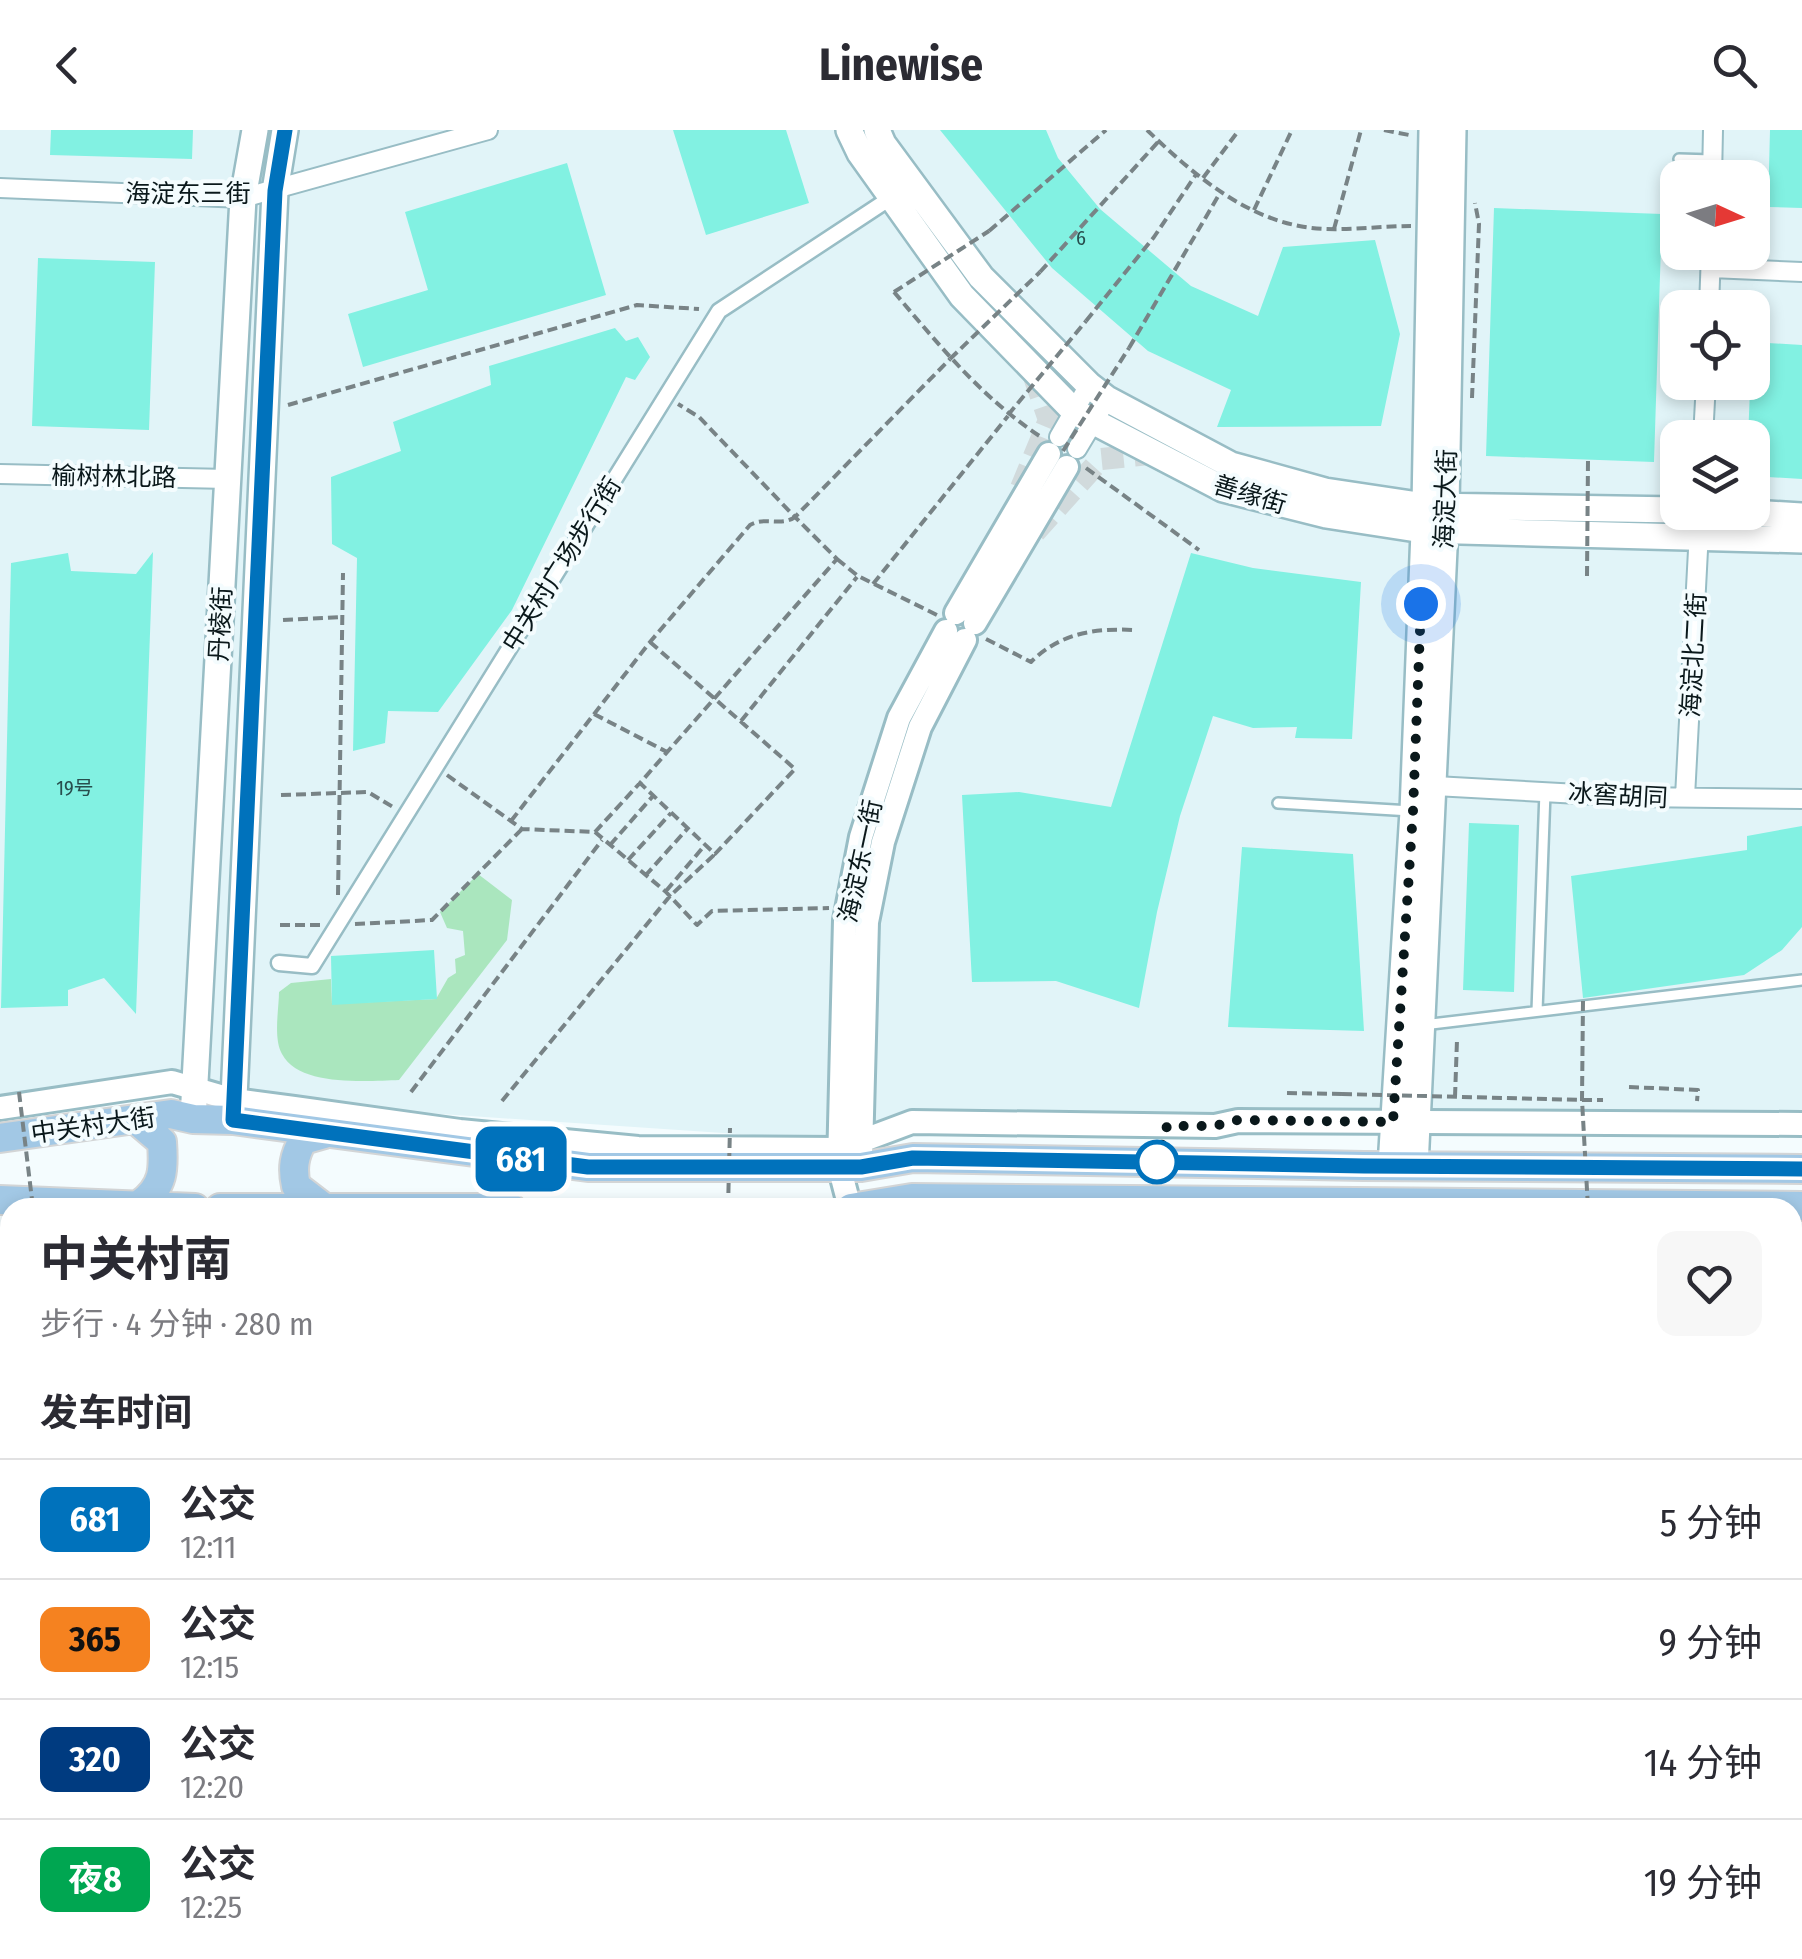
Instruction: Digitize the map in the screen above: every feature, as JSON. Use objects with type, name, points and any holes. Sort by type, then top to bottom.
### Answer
[{"type":"main road","name":"丹棱街","points":[[193,1119],[243,198],[256,130]]},
{"type":"main road","name":"丹棱街","points":[[233,1110],[275,191],[285,130]]},
{"type":"main road","name":"善缘街","points":[[850,130],[860,153],[962,296],[1084,418],[1223,489],[1326,515],[1660,524]]},
{"type":"main road","name":"善缘街","points":[[877,130],[883,144],[981,277],[1098,392],[1231,465],[1435,518],[1660,511]]},
{"type":"main road","name":"海淀大街","points":[[1403,1166],[1413,811],[1435,518],[1453,130]]},
{"type":"main road","name":"海淀大街","points":[[1405,1122],[1422,1026],[1435,786],[1435,518],[1430,226],[1424,133]]},
{"type":"main road","points":[[1770,514],[1802,516]]},
{"type":"main road","name":"善缘街","points":[[1734,530],[1802,540]]},
{"type":"main road","name":"中关村大街","points":[[0,1138],[170,1114],[193,1119],[233,1110],[324,1134],[588,1167],[850,1156],[1802,1169]]},
{"type":"main road","points":[[135,1119],[162,1142],[164,1174],[149,1198]]},
{"type":"main road","points":[[312,1198],[296,1186],[295,1154],[303,1140],[324,1134]]},
{"type":"street","name":"海淀东三街","points":[[0,188],[243,198],[488,130]]},
{"type":"street","points":[[1712,160],[1713,130]]},
{"type":"street","name":"中关村广场步行街","points":[[280,963],[312,966],[719,310],[892,197]]},
{"type":"street","points":[[1770,268],[1802,272]]},
{"type":"street","name":"海淀东一街","points":[[850,1156],[847,908],[861,838],[899,718],[960,627],[1098,392]]},
{"type":"street","name":"榆树林北路","points":[[0,474],[228,479]]},
{"type":"street","name":"海淀北二街","points":[[1685,798],[1700,530]]},
{"type":"street","name":"海淀东一街","points":[[850,1156],[868,922],[883,842],[920,726],[960,627]]},
{"type":"street","points":[[1413,811],[1435,786]]},
{"type":"street","name":"冰窖胡同","points":[[1435,786],[1685,798],[1802,799]]},
{"type":"street","name":"中关村大街","points":[[0,1108],[172,1082],[233,1110],[584,1145],[850,1156]]},
{"type":"street","points":[[850,1198],[850,1156],[912,1122],[1215,1126],[1238,1120],[1802,1124]]},
{"type":"lane","points":[[1537,1011],[1545,792]]},
{"type":"lane","points":[[1278,803],[1413,811]]},
{"type":"lane","points":[[1422,1026],[1802,980]]},
{"type":"path","points":[[1106,130],[989,230],[894,292],[950,359],[1008,415],[1200,550]]},
{"type":"path","points":[[1203,178],[1240,130]]},
{"type":"path","points":[[1254,210],[1292,130]]},
{"type":"path","points":[[1334,229],[1361,130]]},
{"type":"path","points":[[1384,130],[1424,133]]},
{"type":"path","points":[[1150,131],[1240,206],[1289,223],[1334,229],[1430,226]]},
{"type":"path","points":[[511,821],[650,642],[750,525],[761,520],[789,522],[796,517],[1040,272],[1159,142]]},
{"type":"path","points":[[873,584],[1154,237],[1196,173]]},
{"type":"path","points":[[1063,452],[1221,191]]},
{"type":"path","points":[[286,406],[637,304],[719,310]]},
{"type":"path","points":[[595,832],[837,559],[699,417],[666,396]]},
{"type":"path","points":[[1587,576],[1588,460]]},
{"type":"path","points":[[337,925],[343,573]]},
{"type":"path","points":[[741,721],[858,576]]},
{"type":"path","points":[[284,620],[342,617]]},
{"type":"path","points":[[650,642],[794,769],[715,854],[668,894]]},
{"type":"path","points":[[594,714],[668,752]]},
{"type":"path","points":[[435,767],[522,829],[595,832],[668,894],[697,925],[712,911],[847,908]]},
{"type":"path","points":[[642,780],[640,783],[715,854]]},
{"type":"path","points":[[281,796],[368,792],[406,814]]},
{"type":"path","points":[[608,846],[653,796]]},
{"type":"path","points":[[628,860],[672,813]]},
{"type":"path","points":[[645,876],[688,828]]},
{"type":"path","points":[[280,926],[432,920],[522,829]]},
{"type":"path","points":[[411,1092],[602,840]]},
{"type":"path","points":[[502,1101],[705,845]]},
{"type":"path","points":[[1583,1001],[1582,1100],[1587,1198]]},
{"type":"path","points":[[1455,1096],[1457,1040]]},
{"type":"path","points":[[1630,1087],[1698,1090],[1698,1102]]},
{"type":"path","points":[[19,1092],[33,1198]]},
{"type":"path","points":[[1286,1093],[1602,1100]]},
{"type":"path","points":[[728,1198],[730,1128]]},
{"type":"shaded area","points":[[0,130],[1802,130],[1802,1124],[913,1122],[840,1141],[234,1100],[171,1082],[0,1108]]},
{"type":"green space","points":[[478,874],[512,900],[507,940],[399,1080],[335,1080],[291,1065],[278,1040],[279,992],[291,983],[331,979],[332,1004],[436,999],[448,978],[456,973],[455,959],[465,955],[463,931],[447,928],[440,912]]},
{"type":"building","points":[[51,130],[193,130],[192,159],[50,155]]},
{"type":"building","points":[[673,130],[786,130],[809,203],[706,235]]},
{"type":"building","points":[[940,130],[1046,130],[1058,158],[1100,209],[1191,286],[1258,316],[1283,247],[1375,240],[1400,334],[1381,426],[1217,427],[1231,390],[1148,351],[1052,268]]},
{"type":"building","points":[[1770,130],[1802,130],[1802,208],[1770,207]]},
{"type":"building","points":[[567,163],[606,295],[363,367],[348,314],[428,290],[405,212]]},
{"type":"building","points":[[1494,208],[1660,214],[1654,462],[1486,456]]},
{"type":"building","points":[[38,258],[155,262],[149,430],[32,426]]},
{"type":"building","points":[[615,328],[626,341],[638,337],[650,357],[635,380],[626,377],[512,610],[438,712],[388,711],[385,743],[353,751],[357,558],[332,544],[331,477],[401,451],[393,422],[491,385],[489,366]]},
{"type":"building","points":[[1770,343],[1802,345],[1802,479],[1770,477],[1770,420],[1749,420],[1750,400],[1770,400]]},
{"type":"building","points":[[153,552],[136,1014],[104,978],[68,990],[68,1006],[1,1008],[11,563],[68,553],[71,571],[136,574]]},
{"type":"building","points":[[1191,553],[1253,568],[1361,582],[1352,739],[1295,738],[1297,727],[1253,728],[1213,716],[1180,816],[1139,1008],[1056,981],[972,982],[962,795],[1019,792],[1111,807]]},
{"type":"building","points":[[1469,823],[1519,825],[1514,992],[1463,990]]},
{"type":"building","points":[[1802,826],[1802,927],[1782,950],[1744,975],[1583,998],[1571,876],[1747,850],[1747,836]]},
{"type":"building","points":[[1242,847],[1353,854],[1364,1031],[1228,1027]]},
{"type":"building","points":[[434,950],[437,999],[332,1005],[331,956]]},
{"type":"tunnel","points":[[996,308],[1066,384],[1100,403]]},
{"type":"tunnel","points":[[1021,488],[1049,420],[1031,368]]},
{"type":"tunnel","points":[[1035,532],[1101,459],[1160,453]]},
{"type":"tunnel","points":[[1629,522],[1660,523]]},
{"type":"bus line","name":"681","points":[[285,130],[275,191],[233,1120],[588,1167],[861,1167],[913,1158],[1802,1169]]},
{"type":"route","points":[[1157,1162],[1167,1126],[1215,1126],[1238,1120],[1393,1122],[1413,811],[1421,604]]}]
